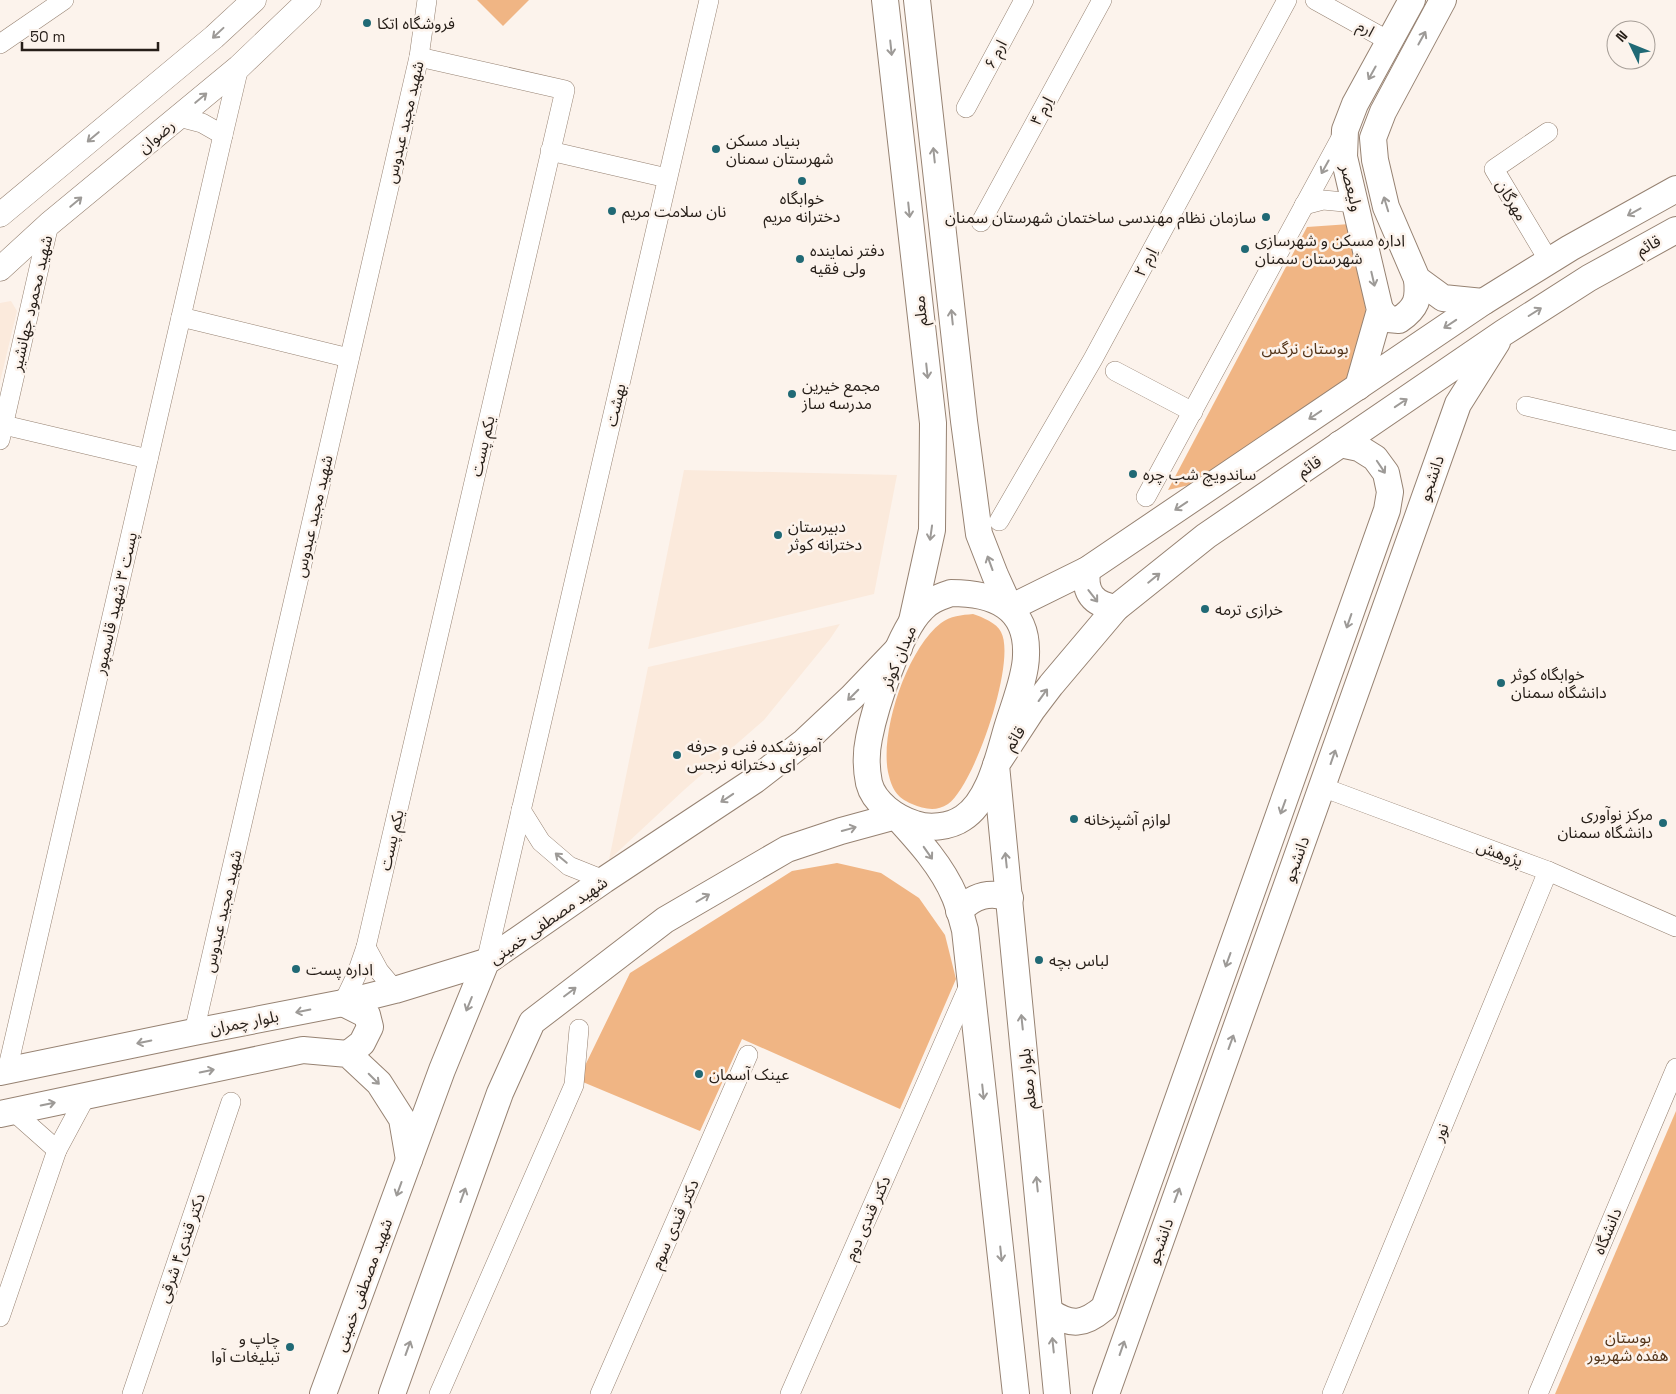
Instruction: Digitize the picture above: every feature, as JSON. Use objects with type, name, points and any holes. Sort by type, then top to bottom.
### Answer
[{"type":"main road","name":"معلم","points":[[885,0],[933,423],[932,530],[912,621]]},
{"type":"main road","name":"معلم","points":[[917,0],[964,421],[979,534],[1010,608]]},
{"type":"main road","name":"ولیعصر","points":[[1358,387],[1380,310],[1344,157],[1345,130],[1355,104],[1412,0]]},
{"type":"main road","name":"ولیعصر","points":[[1417,279],[1386,207],[1374,160],[1373,138],[1383,112],[1443,0]]},
{"type":"main road","points":[[1010,608],[1087,570],[1483,302],[1549,261],[1676,188]]},
{"type":"main road","name":"قائم","points":[[996,765],[1051,684],[1116,608],[1206,536],[1503,333],[1589,278],[1676,230]]},
{"type":"main road","points":[[1417,279],[1443,298],[1483,302]]},
{"type":"main road","points":[[1380,310],[1388,318],[1399,320],[1409,313],[1418,300],[1417,279]]},
{"type":"main road","name":"دانشجو","points":[[1106,1394],[1458,404],[1503,333]]},
{"type":"main road","name":"دانشجو","points":[[1050,1312],[1062,1320],[1078,1322],[1092,1318],[1104,1308],[1387,510],[1390,492],[1386,473],[1375,458],[1359,448],[1340,444]]},
{"type":"main road","points":[[1087,570],[1085,581],[1088,592],[1095,601],[1105,606],[1116,608]]},
{"type":"main road","name":"میدان کوثر","points":[[951,593],[970,593],[991,598],[1010,608],[1019,620],[1025,634],[1026,656],[1020,686],[996,765],[981,800],[962,818],[944,826],[917,825],[896,816],[878,800],[869,784],[866,763],[869,739],[877,707],[899,648],[912,621],[930,601],[951,593]]},
{"type":"main road","name":"شهید مصطفی خمینی","points":[[323,1394],[442,1070],[486,962],[604,880],[754,780],[804,742],[852,697],[899,648]]},
{"type":"main road","name":"بلوار معلم","points":[[996,765],[1058,1394]]},
{"type":"main road","points":[[1293,778],[1322,787]]},
{"type":"main road","points":[[392,1394],[500,1093],[532,1022],[665,920],[787,849],[841,831],[896,816],[923,846],[942,873],[955,896],[966,930],[1016,1394]]},
{"type":"main road","points":[[959,911],[974,898],[983,895],[1001,895],[1010,898]]},
{"type":"main road","name":"بلوار چمران","points":[[4,1072],[343,1003],[395,990],[486,962]]},
{"type":"main road","points":[[343,1003],[367,1015],[370,1027],[362,1043],[348,1054]]},
{"type":"main road","points":[[7,1112],[303,1050],[348,1054],[379,1083],[402,1118],[409,1160]]},
{"type":"main road","points":[[1164,1139],[1193,1148]]},
{"type":"street","points":[[0,44],[64,0]]},
{"type":"street","points":[[0,215],[214,37],[254,0]]},
{"type":"street","name":"رضوان","points":[[0,268],[49,224],[239,67],[310,0]]},
{"type":"street","name":"شهید مجید عبدوس","points":[[194,1032],[419,57],[427,0]]},
{"type":"street","name":"بهشت","points":[[486,962],[708,0]]},
{"type":"street","name":"ارم ۶","points":[[966,108],[1024,0]]},
{"type":"street","name":"اِرم ۴","points":[[981,222],[1102,0]]},
{"type":"street","name":"اِرم ۲","points":[[999,521],[1093,359],[1287,0]]},
{"type":"street","name":"ارم","points":[[1315,0],[1390,41]]},
{"type":"street","name":"یکم پست","points":[[343,1003],[356,976],[366,947],[565,90],[419,57]]},
{"type":"street","name":"پست ۳ شهید قاسمپور","points":[[4,1072],[239,67]]},
{"type":"street","points":[[178,117],[202,123],[223,135]]},
{"type":"street","points":[[1146,497],[1194,412],[1345,130]]},
{"type":"street","name":"مهرگان","points":[[1548,132],[1494,169],[1549,261]]},
{"type":"street","points":[[550,151],[667,178]]},
{"type":"street","points":[[1304,205],[1324,200],[1355,203]]},
{"type":"street","name":"شهید محمود جهانشیر","points":[[2,432],[49,224]]},
{"type":"street","points":[[181,317],[349,358]]},
{"type":"street","points":[[1115,371],[1194,412]]},
{"type":"street","points":[[1526,406],[1676,441]]},
{"type":"street","points":[[2,432],[148,459]]},
{"type":"street","name":"پژوهش","points":[[1322,787],[1548,871],[1676,926]]},
{"type":"street","points":[[521,810],[541,842],[569,866],[604,880]]},
{"type":"street","name":"نور","points":[[1332,1394],[1548,871]]},
{"type":"street","points":[[366,947],[379,971],[395,990]]},
{"type":"street","name":"دکتر قندی دوم","points":[[790,1394],[971,980]]},
{"type":"street","points":[[438,1394],[574,1085],[579,1030]]},
{"type":"street","points":[[944,1042],[954,1035],[963,1036],[970,1042],[979,1056]]},
{"type":"street","name":"دکتر قندی سوم","points":[[600,1394],[748,1055]]},
{"type":"street","name":"دانشگاه","points":[[1538,1394],[1676,1068]]},
{"type":"street","points":[[0,1317],[56,1150],[86,1096]]},
{"type":"street","name":"دکتر قندی۴ شرقی","points":[[132,1394],[231,1102]]},
{"type":"street","points":[[7,1112],[56,1150]]},
{"type":"shaded area","points":[[11,301],[17,311],[0,382],[0,303]]},
{"type":"shaded area","name":"دبیرستان دخترانه کوثر","points":[[684,470],[897,475],[874,594],[648,649]]},
{"type":"shaded area","name":"آموزشکده فنی و حرفه ای دخترانه نرجس","points":[[840,624],[764,720],[684,790],[609,860],[648,667]]},
{"type":"green space","points":[[477,0],[529,0],[503,26]]},
{"type":"green space","name":"بوستان نرگس","points":[[1350,224],[1370,333],[1352,378],[1211,480],[1168,490],[1307,227]]},
{"type":"green space","points":[[973,614],[993,623],[1001,632],[1004,647],[1003,669],[998,694],[990,722],[970,774],[958,793],[944,807],[930,809],[921,807],[912,804],[898,795],[893,788],[888,772],[888,735],[892,714],[907,671],[917,651],[929,635],[948,619],[960,615]]},
{"type":"green space","points":[[837,863],[881,873],[919,898],[945,935],[956,979],[900,1109],[742,1039],[700,1131],[578,1080],[630,973],[792,871]]},
{"type":"green space","name":"بوستان هفده شهریور","points":[[1676,1111],[1676,1394],[1555,1394]]},
{"type":"place","name":"فروشگاه اتکا","points":[[367,23]]},
{"type":"place","name":"بنیاد مسکن شهرستان سمنان","points":[[716,149]]},
{"type":"place","name":"خوابگاه دخترانه مریم","points":[[802,181]]},
{"type":"place","name":"نان سلامت مریم","points":[[612,211]]},
{"type":"place","name":"سازمان نظام مهندسی ساختمان شهرستان سمنان","points":[[1266,217]]},
{"type":"place","name":"اداره مسکن و شهرسازی شهرستان سمنان","points":[[1245,249]]},
{"type":"place","name":"دفتر نماینده ولی فقیه","points":[[800,259]]},
{"type":"place","name":"مجمع خیرین مدرسه ساز","points":[[792,394]]},
{"type":"place","name":"ساندویچ شب چره","points":[[1133,474]]},
{"type":"place","name":"دبیرستان دخترانه کوثر","points":[[778,535]]},
{"type":"place","name":"خرازی ترمه","points":[[1205,609]]},
{"type":"place","name":"خوابگاه کوثر دانشگاه سمنان","points":[[1501,683]]},
{"type":"place","name":"آموزشکده فنی و حرفه ای دخترانه نرجس","points":[[677,755]]},
{"type":"place","name":"لوازم آشپزخانه","points":[[1074,819]]},
{"type":"place","name":"مرکز نوآوری دانشگاه سمنان","points":[[1663,823]]},
{"type":"place","name":"لباس بچه","points":[[1039,960]]},
{"type":"place","name":"اداره پست","points":[[296,969]]},
{"type":"place","name":"عینک آسمان","points":[[699,1074]]},
{"type":"place","name":"چاپ و تبلیغات آوا","points":[[290,1347]]}]
